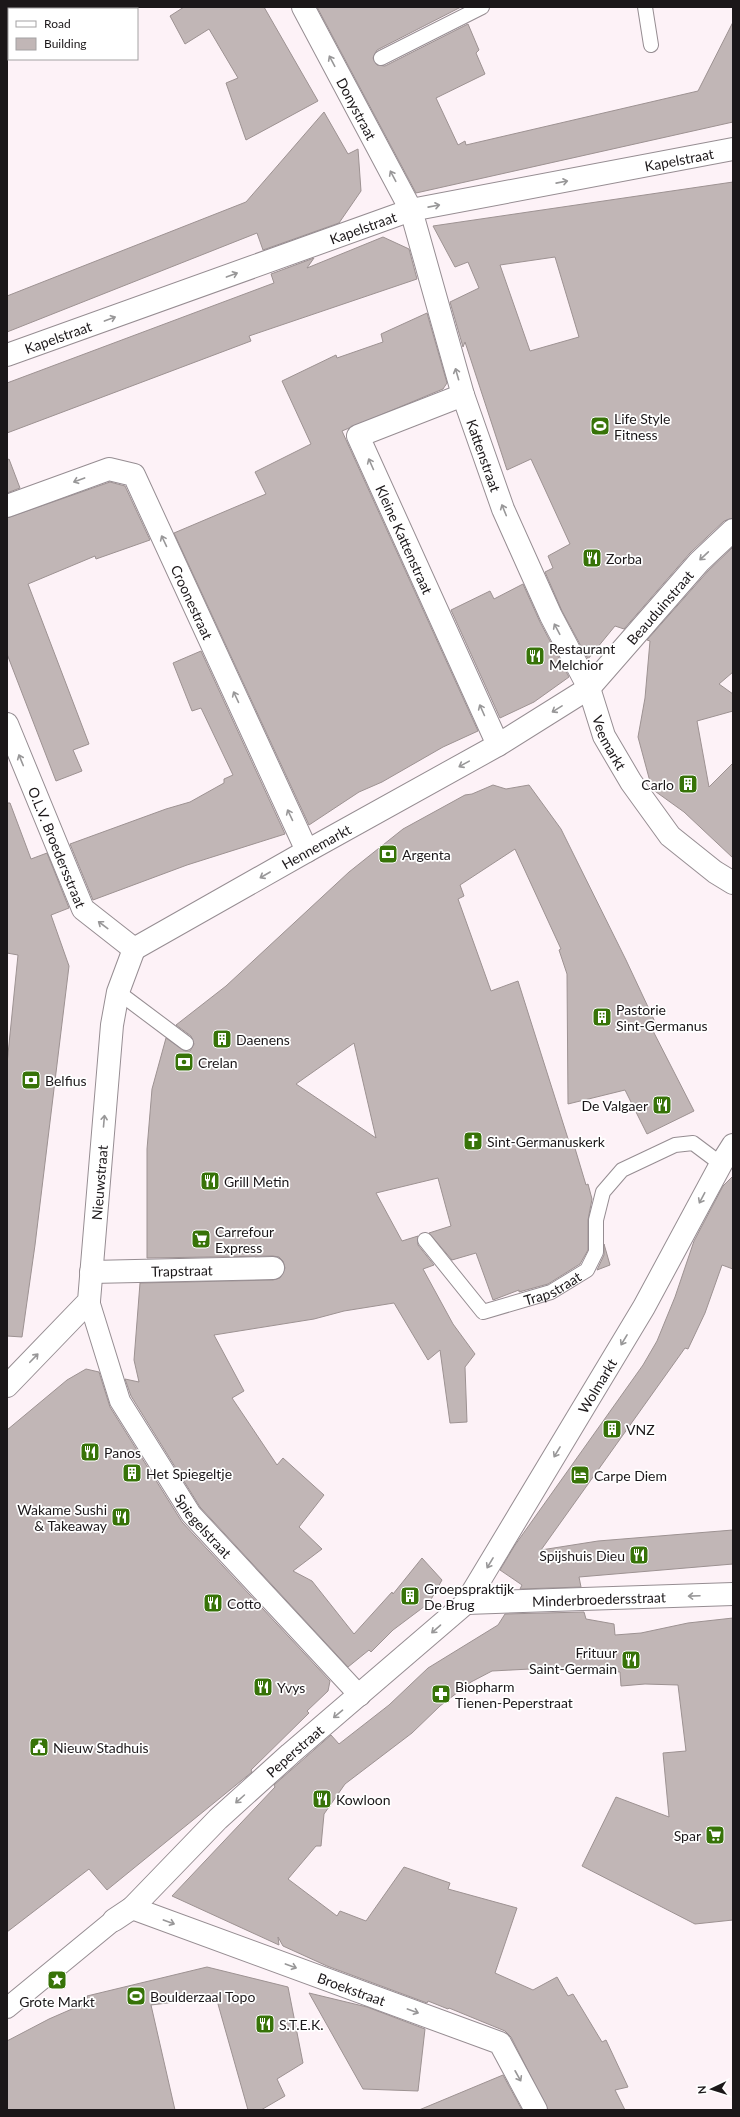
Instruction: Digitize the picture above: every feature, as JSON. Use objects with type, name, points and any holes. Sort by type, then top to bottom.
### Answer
[{"type":"street","name":"Donystraat","points":[[303,7],[347,77],[411,210]]},
{"type":"street","name":"Kapelstraat","points":[[7,355],[411,210],[733,149]]},
{"type":"street","name":"Kattenstraat","points":[[411,210],[463,395],[503,509],[551,616],[589,688]]},
{"type":"street","name":"Kleine Kattenstraat","points":[[463,395],[358,436],[498,745]]},
{"type":"street","name":"Croonestraat","points":[[7,506],[108,469],[134,476],[307,851]]},
{"type":"street","name":"Beauduinstraat","points":[[589,688],[699,562],[733,530]]},
{"type":"street","points":[[498,745],[589,688]]},
{"type":"street","name":"Veemarkt","points":[[589,688],[604,736],[631,782],[670,836],[715,872],[733,883]]},
{"type":"street","name":"O.L.V. Broedersstraat","points":[[7,724],[82,909],[134,949]]},
{"type":"street","name":"Hennemarkt","points":[[134,949],[498,745]]},
{"type":"street","name":"Nieuwstraat","points":[[89,1301],[112,1024],[118,992],[134,949]]},
{"type":"street","points":[[721,1164],[733,1145]]},
{"type":"street","name":"Wolmarkt","points":[[466,1603],[644,1307],[721,1164]]},
{"type":"street","name":"Trapstraat","points":[[91,1272],[273,1268]]},
{"type":"street","points":[[7,1386],[89,1301]]},
{"type":"street","name":"Spiegelstraat","points":[[89,1301],[120,1401],[191,1514],[360,1696]]},
{"type":"street","name":"Minderbroedersstraat","points":[[466,1603],[733,1594]]},
{"type":"street","name":"Peperstraat","points":[[132,1908],[218,1819],[290,1754],[360,1696],[466,1603]]},
{"type":"street","points":[[7,2008],[114,1920],[132,1908]]},
{"type":"street","name":"Broekstraat","points":[[132,1908],[500,2043],[536,2110]]},
{"type":"lane","points":[[381,58],[482,7]]},
{"type":"lane","points":[[645,7],[651,45]]},
{"type":"lane","points":[[118,992],[186,1043]]},
{"type":"lane","name":"Trapstraat","points":[[425,1240],[482,1312],[551,1292],[586,1270],[596,1252],[596,1220],[603,1192],[622,1170],[675,1144],[693,1143],[721,1164]]},
{"type":"building","points":[[184,7],[264,7],[318,101],[246,140],[226,83],[238,78],[209,29],[185,44],[170,16]]},
{"type":"building","points":[[317,7],[461,7],[377,50],[373,58],[377,65],[385,66],[468,24],[479,50],[476,53],[485,74],[436,98],[458,145],[465,141],[466,145],[698,91],[733,22],[733,122],[416,193]]},
{"type":"building","points":[[324,112],[348,154],[358,149],[361,191],[339,223],[263,250],[257,233],[7,332],[7,296],[246,202]]},
{"type":"building","points":[[733,182],[733,518],[724,521],[690,553],[624,629],[615,626],[588,659],[562,611],[545,572],[553,568],[548,556],[570,544],[531,459],[507,470],[465,342],[463,347],[450,302],[479,288],[468,262],[455,267],[433,226]],"holes":[[[555,257],[579,337],[530,351],[500,265]]]},
{"type":"building","points":[[383,237],[409,249],[417,279],[249,336],[251,341],[7,433],[7,383],[274,283],[271,274],[314,258],[307,268]]},
{"type":"building","points":[[427,313],[447,383],[443,389],[342,431],[478,731],[443,747],[382,782],[359,792],[309,825],[174,533],[266,494],[255,472],[311,444],[282,381],[336,355],[337,358],[383,342],[381,334]]},
{"type":"building","points":[[9,459],[20,488],[7,493],[7,460]]},
{"type":"building","points":[[110,482],[125,486],[150,540],[96,559],[95,556],[28,584],[89,744],[73,750],[82,771],[56,781],[7,654],[7,518]]},
{"type":"building","points":[[733,547],[733,672],[719,684],[733,694],[733,711],[697,721],[709,787],[733,763],[733,858],[684,812],[652,789],[638,737],[645,698],[650,641],[647,640],[708,571]]},
{"type":"building","points":[[523,584],[540,622],[569,677],[534,702],[500,718],[451,610],[490,591],[494,599]]},
{"type":"building","points":[[201,651],[285,834],[187,865],[93,900],[70,844],[166,809],[190,802],[224,783],[224,779],[233,775],[201,708],[192,711],[173,663]]},
{"type":"building","points":[[493,785],[506,789],[529,785],[561,829],[656,1024],[651,1027],[694,1111],[647,1134],[625,1090],[568,1104],[567,974],[559,950],[561,949],[515,849],[460,885],[464,896],[458,899],[491,991],[518,981],[570,1145],[574,1145],[586,1185],[588,1184],[592,1199],[588,1220],[588,1250],[580,1264],[548,1284],[519,1292],[519,1290],[493,1300],[476,1253],[452,1260],[429,1233],[451,1226],[438,1178],[376,1193],[402,1241],[418,1236],[418,1245],[434,1265],[423,1269],[453,1324],[475,1354],[465,1367],[467,1422],[450,1423],[440,1350],[428,1360],[394,1303],[344,1311],[314,1319],[214,1335],[244,1391],[232,1398],[277,1465],[283,1458],[324,1495],[299,1527],[322,1549],[293,1571],[312,1581],[354,1634],[392,1592],[393,1594],[422,1558],[442,1580],[429,1603],[393,1630],[371,1652],[369,1650],[348,1667],[200,1507],[131,1396],[125,1379],[139,1382],[134,1360],[140,1283],[273,1280],[280,1278],[285,1268],[283,1261],[279,1257],[273,1256],[147,1258],[147,1149],[152,1089],[166,1038],[185,1051],[190,1051],[194,1044],[191,1036],[176,1025],[226,986],[349,872],[403,829],[465,795],[472,794]],"holes":[[[354,1043],[376,1138],[296,1084]]]},
{"type":"building","points":[[7,803],[10,803],[31,859],[47,853],[69,908],[51,915],[69,966],[35,1245],[22,1337],[7,1336],[7,1064],[18,955],[7,953]]},
{"type":"building","points":[[733,1176],[733,1269],[722,1265],[705,1313],[688,1349],[685,1348],[541,1550],[598,1541],[733,1530],[733,1564],[579,1577],[581,1587],[520,1589],[522,1585],[500,1570],[515,1545],[643,1365],[657,1341],[675,1297],[694,1241],[723,1186]]},
{"type":"building","points":[[604,1244],[610,1265],[597,1270],[604,1255]]},
{"type":"building","points":[[86,1369],[99,1372],[110,1407],[182,1522],[330,1681],[328,1691],[307,1711],[309,1713],[251,1770],[252,1772],[107,1890],[89,1869],[7,1932],[7,1430],[67,1380]]},
{"type":"building","points":[[584,1612],[586,1619],[614,1624],[615,1635],[641,1633],[688,1623],[733,1618],[733,1920],[695,1924],[582,1866],[616,1797],[669,1817],[663,1753],[686,1751],[678,1685],[645,1684],[621,1686],[620,1672],[569,1667],[492,1671],[471,1682],[440,1706],[412,1733],[345,1784],[324,1814],[321,1846],[316,1846],[288,1879],[337,1916],[340,1911],[366,1921],[404,1867],[450,1883],[448,1889],[517,1908],[495,1973],[533,1990],[557,1977],[568,1996],[573,1994],[602,2042],[606,2040],[628,2087],[615,2090],[625,2110],[548,2110],[511,2037],[505,2031],[449,2008],[448,2009],[428,2001],[427,2003],[327,1966],[283,1946],[278,1937],[279,1945],[172,1896],[275,1787],[274,1785],[331,1735],[339,1744],[389,1705],[428,1668],[498,1625],[505,1614]]},
{"type":"building","points":[[207,1967],[288,1987],[303,2063],[277,2079],[285,2096],[261,2110],[248,2110],[216,1997],[151,2005],[175,2110],[7,2110],[7,2041],[49,2019],[88,2002],[87,1996]]},
{"type":"building","points":[[309,1993],[367,2007],[425,2029],[418,2091],[363,2089]]},
{"type":"building","points":[[503,2075],[522,2110],[419,2110]]},
{"type":"place","name":"Life Style Fitness","points":[[600,426]]},
{"type":"place","name":"Zorba","points":[[592,558]]},
{"type":"place","name":"Restaurant Melchior","points":[[535,656]]},
{"type":"place","name":"Carlo","points":[[688,784]]},
{"type":"place","name":"Argenta","points":[[388,854]]},
{"type":"place","name":"Pastorie Sint-Germanus","points":[[602,1017]]},
{"type":"place","name":"Daenens","points":[[222,1039]]},
{"type":"place","name":"Crelan","points":[[184,1062]]},
{"type":"place","name":"Belfius","points":[[31,1080]]},
{"type":"place","name":"De Valgaer","points":[[662,1105]]},
{"type":"place","name":"Sint-Germanuskerk","points":[[473,1141]]},
{"type":"place","name":"Grill Metin","points":[[210,1181]]},
{"type":"place","name":"Carrefour Express","points":[[201,1239]]},
{"type":"place","name":"VNZ","points":[[612,1429]]},
{"type":"place","name":"Panos","points":[[90,1452]]},
{"type":"place","name":"Het Spiegeltje","points":[[132,1473]]},
{"type":"place","name":"Carpe Diem","points":[[580,1475]]},
{"type":"place","name":"Wakame Sushi & Takeaway","points":[[121,1517]]},
{"type":"place","name":"Spijshuis Dieu","points":[[639,1555]]},
{"type":"place","name":"Groepspraktijk De Brug","points":[[410,1596]]},
{"type":"place","name":"Cotto","points":[[213,1603]]},
{"type":"place","name":"Frituur Saint-Germain","points":[[631,1660]]},
{"type":"place","name":"Yvys","points":[[263,1687]]},
{"type":"place","name":"Biopharm Tienen-Peperstraat","points":[[441,1694]]},
{"type":"place","name":"Nieuw Stadhuis","points":[[39,1747]]},
{"type":"place","name":"Kowloon","points":[[322,1799]]},
{"type":"place","name":"Spar","points":[[715,1835]]},
{"type":"place","name":"Grote Markt","points":[[57,1980]]},
{"type":"place","name":"Boulderzaal Topo","points":[[136,1996]]},
{"type":"place","name":"S.T.E.K.","points":[[265,2024]]}]
